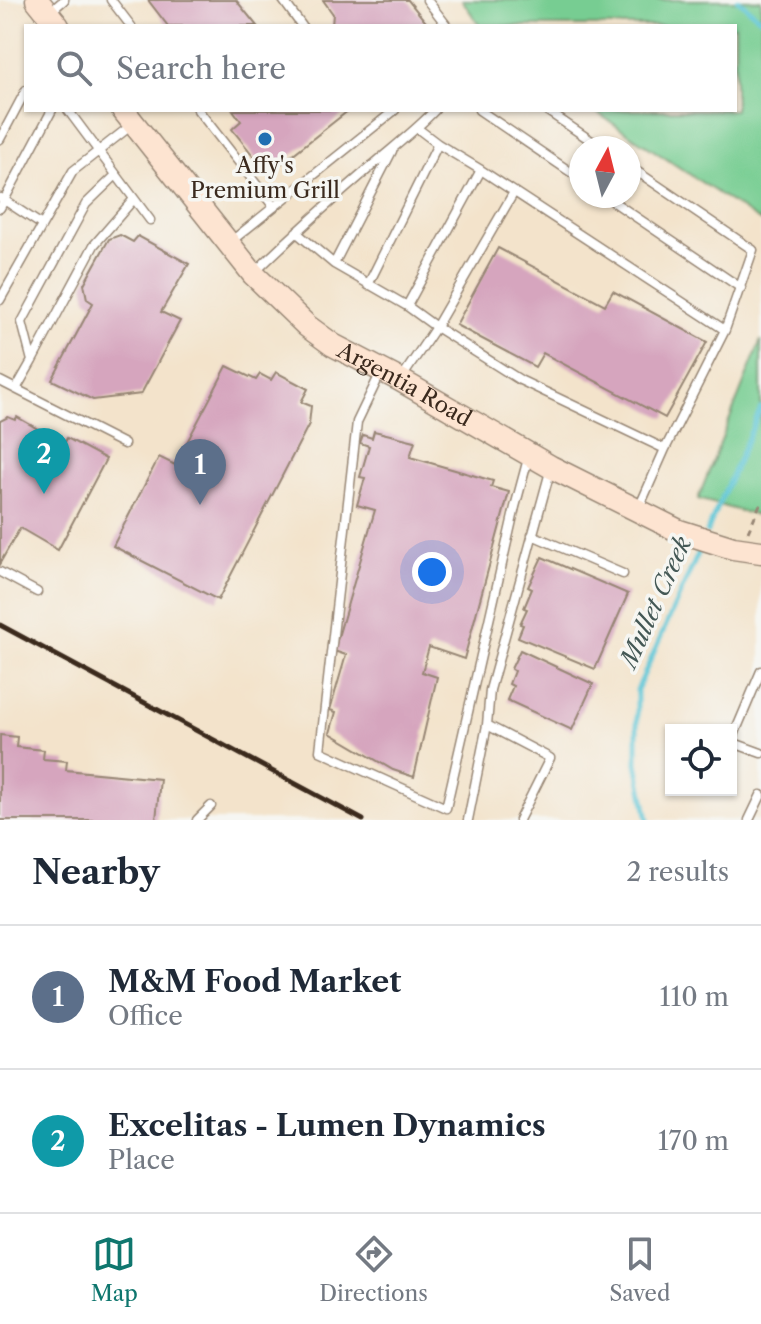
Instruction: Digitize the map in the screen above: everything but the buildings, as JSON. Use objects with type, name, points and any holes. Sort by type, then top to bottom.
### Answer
[{"type":"street","name":"Argentia Road","points":[[129,117],[253,274],[333,345],[551,467],[638,511],[679,531],[745,549]]},
{"type":"lane","points":[[111,0],[129,24]]},
{"type":"lane","points":[[283,0],[301,24]]},
{"type":"lane","points":[[427,0],[445,24]]},
{"type":"lane","points":[[0,139],[24,94]]},
{"type":"lane","points":[[42,225],[1,202],[51,112]]},
{"type":"lane","points":[[69,112],[150,220]]},
{"type":"lane","points":[[200,112],[274,207]]},
{"type":"lane","points":[[229,244],[393,112]]},
{"type":"lane","points":[[253,274],[296,232],[433,112]]},
{"type":"lane","points":[[482,112],[569,171]]},
{"type":"lane","points":[[549,112],[584,136]]},
{"type":"lane","points":[[0,300],[73,171],[98,151],[129,117]]},
{"type":"lane","points":[[417,128],[725,330]]},
{"type":"lane","points":[[368,285],[438,144]]},
{"type":"lane","points":[[334,264],[396,145]]},
{"type":"lane","points":[[407,306],[481,170]]},
{"type":"lane","points":[[638,511],[665,449],[725,330],[753,250],[641,174]]},
{"type":"lane","points":[[32,361],[22,322],[86,204],[116,175]]},
{"type":"lane","points":[[514,192],[436,327],[391,376],[357,422],[320,751],[446,808],[529,454]]},
{"type":"lane","points":[[16,389],[94,245],[134,199]]},
{"type":"lane","points":[[623,208],[741,288]]},
{"type":"lane","points":[[296,232],[334,264],[407,306],[520,380],[665,449]]},
{"type":"lane","points":[[0,382],[124,444]]},
{"type":"lane","points":[[468,820],[487,725],[490,690],[551,467]]},
{"type":"lane","points":[[532,535],[623,574]]},
{"type":"lane","points":[[0,572],[37,592]]},
{"type":"lane","points":[[761,671],[731,742],[761,753]]},
{"type":"lane","points":[[487,725],[550,758],[519,820]]},
{"type":"lane","points":[[749,820],[761,795]]},
{"type":"lane","points":[[197,820],[211,806]]},
{"type":"path","points":[[745,549],[761,502]]},
{"type":"green space","points":[[462,0],[761,0],[761,222],[641,142],[641,136],[632,136],[596,112],[737,112],[737,24],[479,24]]},
{"type":"green space","points":[[761,340],[761,517],[698,499]]},
{"type":"waterway","name":"Mullet Creek","points":[[738,0],[761,19]]},
{"type":"waterway","name":"Mullet Creek","points":[[707,532],[761,408]]},
{"type":"waterway","name":"Mullet Creek","points":[[648,820],[637,763],[637,690],[702,545]]},
{"type":"railway","points":[[0,625],[363,820]]},
{"type":"place","name":"Affy's Premium Grill","points":[[265,139]]},
{"type":"place","name":"Excelitas - Lumen Dynamics","points":[[44,494]]},
{"type":"place","name":"M&M Food Market","points":[[200,505]]}]
